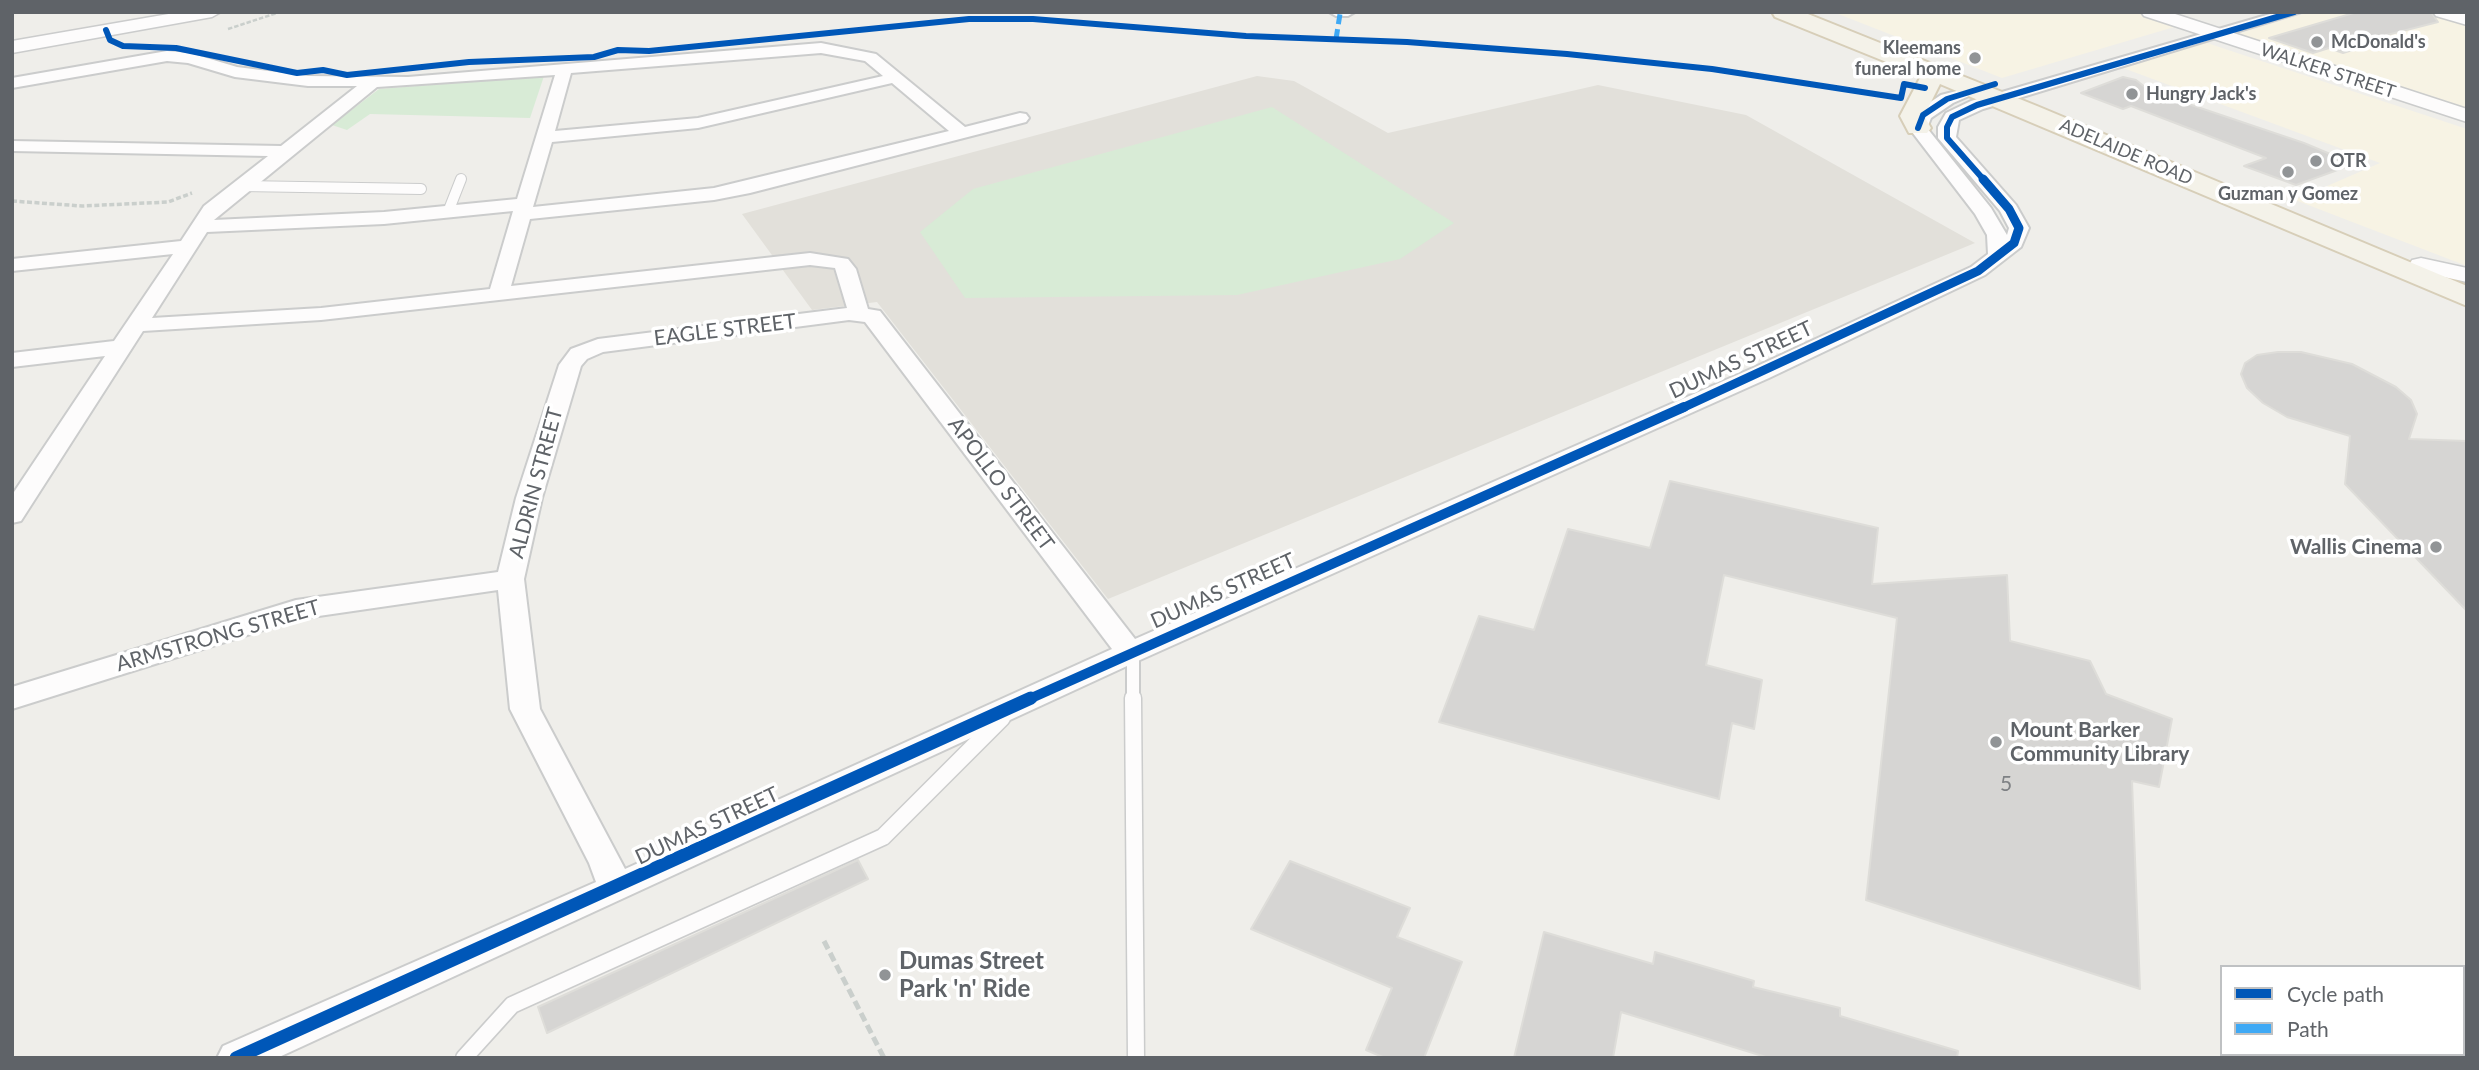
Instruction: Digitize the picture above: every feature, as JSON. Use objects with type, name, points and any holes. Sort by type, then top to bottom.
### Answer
[{"type":"main road","name":"ADELAIDE ROAD","points":[[1783,12],[1934,73],[1998,92],[2467,284]]},
{"type":"main road","name":"ADELAIDE ROAD","points":[[1812,12],[2467,297]]},
{"type":"main road","points":[[1918,128],[1912,116],[1934,73]]},
{"type":"street","points":[[12,47],[212,12]]},
{"type":"street","points":[[1336,12],[1348,12]]},
{"type":"street","name":"WALKER STREET","points":[[2150,12],[2467,116]]},
{"type":"street","points":[[1998,92],[2211,32],[2268,12]]},
{"type":"street","points":[[1998,256],[1997,235],[1984,212],[1923,139],[1918,128],[1923,115],[1947,99],[1998,92],[2211,32],[2294,12]]},
{"type":"street","points":[[2442,12],[2467,20]]},
{"type":"street","points":[[12,83],[167,56],[190,58],[235,72],[308,81],[408,82],[821,48],[870,57],[961,132]]},
{"type":"street","points":[[499,292],[564,70]]},
{"type":"street","points":[[544,137],[698,123],[894,78]]},
{"type":"street","points":[[12,515],[211,210],[373,82]]},
{"type":"street","name":"DUMAS STREET","points":[[236,1058],[615,889],[1131,652],[1761,373],[1978,271],[2014,243],[2019,228],[2009,209],[1947,138],[1947,127],[1952,117],[1998,92]]},
{"type":"street","points":[[200,226],[384,218],[714,194],[1020,118]]},
{"type":"street","points":[[12,146],[285,151]]},
{"type":"street","points":[[12,265],[187,246]]},
{"type":"street","points":[[136,325],[321,314],[499,292],[819,259],[841,262],[865,315]]},
{"type":"street","points":[[2421,265],[2467,275]]},
{"type":"street","name":"APOLLO STREET","points":[[865,315],[1131,652]]},
{"type":"street","name":"EAGLE STREET","points":[[579,354],[598,346],[865,315]]},
{"type":"street","points":[[12,360],[121,347]]},
{"type":"street","name":"ALDRIN STREET","points":[[579,354],[570,365],[529,498],[510,579],[525,709],[606,862],[615,889]]},
{"type":"street","name":"ARMSTRONG STREET","points":[[12,698],[296,610],[510,579]]},
{"type":"lane","points":[[448,212],[461,178]]},
{"type":"lane","points":[[241,186],[421,190]]},
{"type":"lane","points":[[1131,652],[1136,1058]]},
{"type":"lane","points":[[464,1058],[512,1005],[884,837],[1012,708]]},
{"type":"path","points":[[340,12],[349,12]]},
{"type":"path","points":[[12,201],[82,206],[168,202],[215,186],[241,186]]},
{"type":"path","points":[[824,941],[884,1058]]},
{"type":"shaded area","points":[[1833,12],[2144,12],[2181,25],[2002,78]]},
{"type":"shaded area","points":[[2310,12],[2447,12],[2467,18],[2467,109],[2238,34]]},
{"type":"shaded area","points":[[2204,42],[2467,129],[2467,266],[2295,200],[2380,163],[2123,68]]},
{"type":"shaded area","points":[[1257,76],[1294,81],[1388,133],[1598,85],[1746,115],[1975,243],[1108,599],[877,302],[812,310],[742,214]]},
{"type":"green space","points":[[544,76],[530,118],[370,114],[347,130],[332,125],[379,89]]},
{"type":"green space","points":[[1272,107],[1454,223],[1400,259],[1237,295],[965,298],[920,232],[973,189]]},
{"type":"building","points":[[2357,12],[2431,12],[2438,22],[2379,37],[2387,39],[2343,53],[2329,48],[2313,53],[2269,38]]},
{"type":"building","points":[[2123,77],[2136,80],[2150,91],[2304,143],[2354,164],[2296,185],[2244,166],[2266,158],[2131,106],[2123,109],[2081,93]]},
{"type":"building","points":[[2301,352],[2352,364],[2396,387],[2411,400],[2417,414],[2409,439],[2467,441],[2467,611],[2345,484],[2350,436],[2287,417],[2263,403],[2247,388],[2241,374],[2245,363],[2257,355]]},
{"type":"building","points":[[1670,481],[1878,528],[1872,584],[2007,575],[2010,641],[2090,661],[2106,694],[2172,719],[2159,787],[2132,781],[2140,989],[1866,900],[1897,618],[1724,575],[1706,665],[1762,680],[1754,729],[1732,723],[1719,799],[1439,722],[1479,616],[1534,630],[1568,529],[1650,548]]},
{"type":"building","points":[[858,860],[868,879],[547,1033],[538,1007]]},
{"type":"building","points":[[1290,861],[1410,908],[1397,937],[1462,962],[1424,1058],[1385,1058],[1366,1050],[1392,988],[1251,929]]},
{"type":"building","points":[[1544,932],[1653,964],[1655,952],[1754,981],[1753,987],[1840,1008],[1840,1016],[1958,1051],[1957,1058],[1769,1058],[1621,1012],[1613,1058],[1514,1058]]},
{"type":"marked path","points":[[1336,39],[1340,14]]},
{"type":"cycle path","points":[[236,1058],[615,889],[1130,653],[1761,373],[1978,271],[2014,243],[2019,228],[2009,209],[1947,138],[1947,127],[1952,117],[1977,105],[2294,12]]},
{"type":"cycle path","points":[[106,30],[110,40],[123,46],[176,48],[297,73],[323,70],[347,75],[469,62],[594,57],[618,50],[649,51],[969,19],[1033,19],[1246,36],[1407,42],[1567,54],[1712,69],[1901,98],[1904,84],[1925,88]]},
{"type":"cycle path","points":[[1918,128],[1923,115],[1947,99],[1995,84]]},
{"type":"place","name":"McDonald's","points":[[2317,42]]},
{"type":"place","name":"Kleemans funeral home","points":[[1975,58]]},
{"type":"place","name":"Hungry Jack's","points":[[2132,94]]},
{"type":"place","name":"OTR","points":[[2316,161]]},
{"type":"place","name":"Guzman y Gomez","points":[[2288,172]]},
{"type":"place","name":"Wallis Cinema","points":[[2436,547]]},
{"type":"place","name":"Mount Barker Community Library","points":[[1996,742]]},
{"type":"place","name":"Dumas Street Park 'n' Ride","points":[[885,975]]}]
